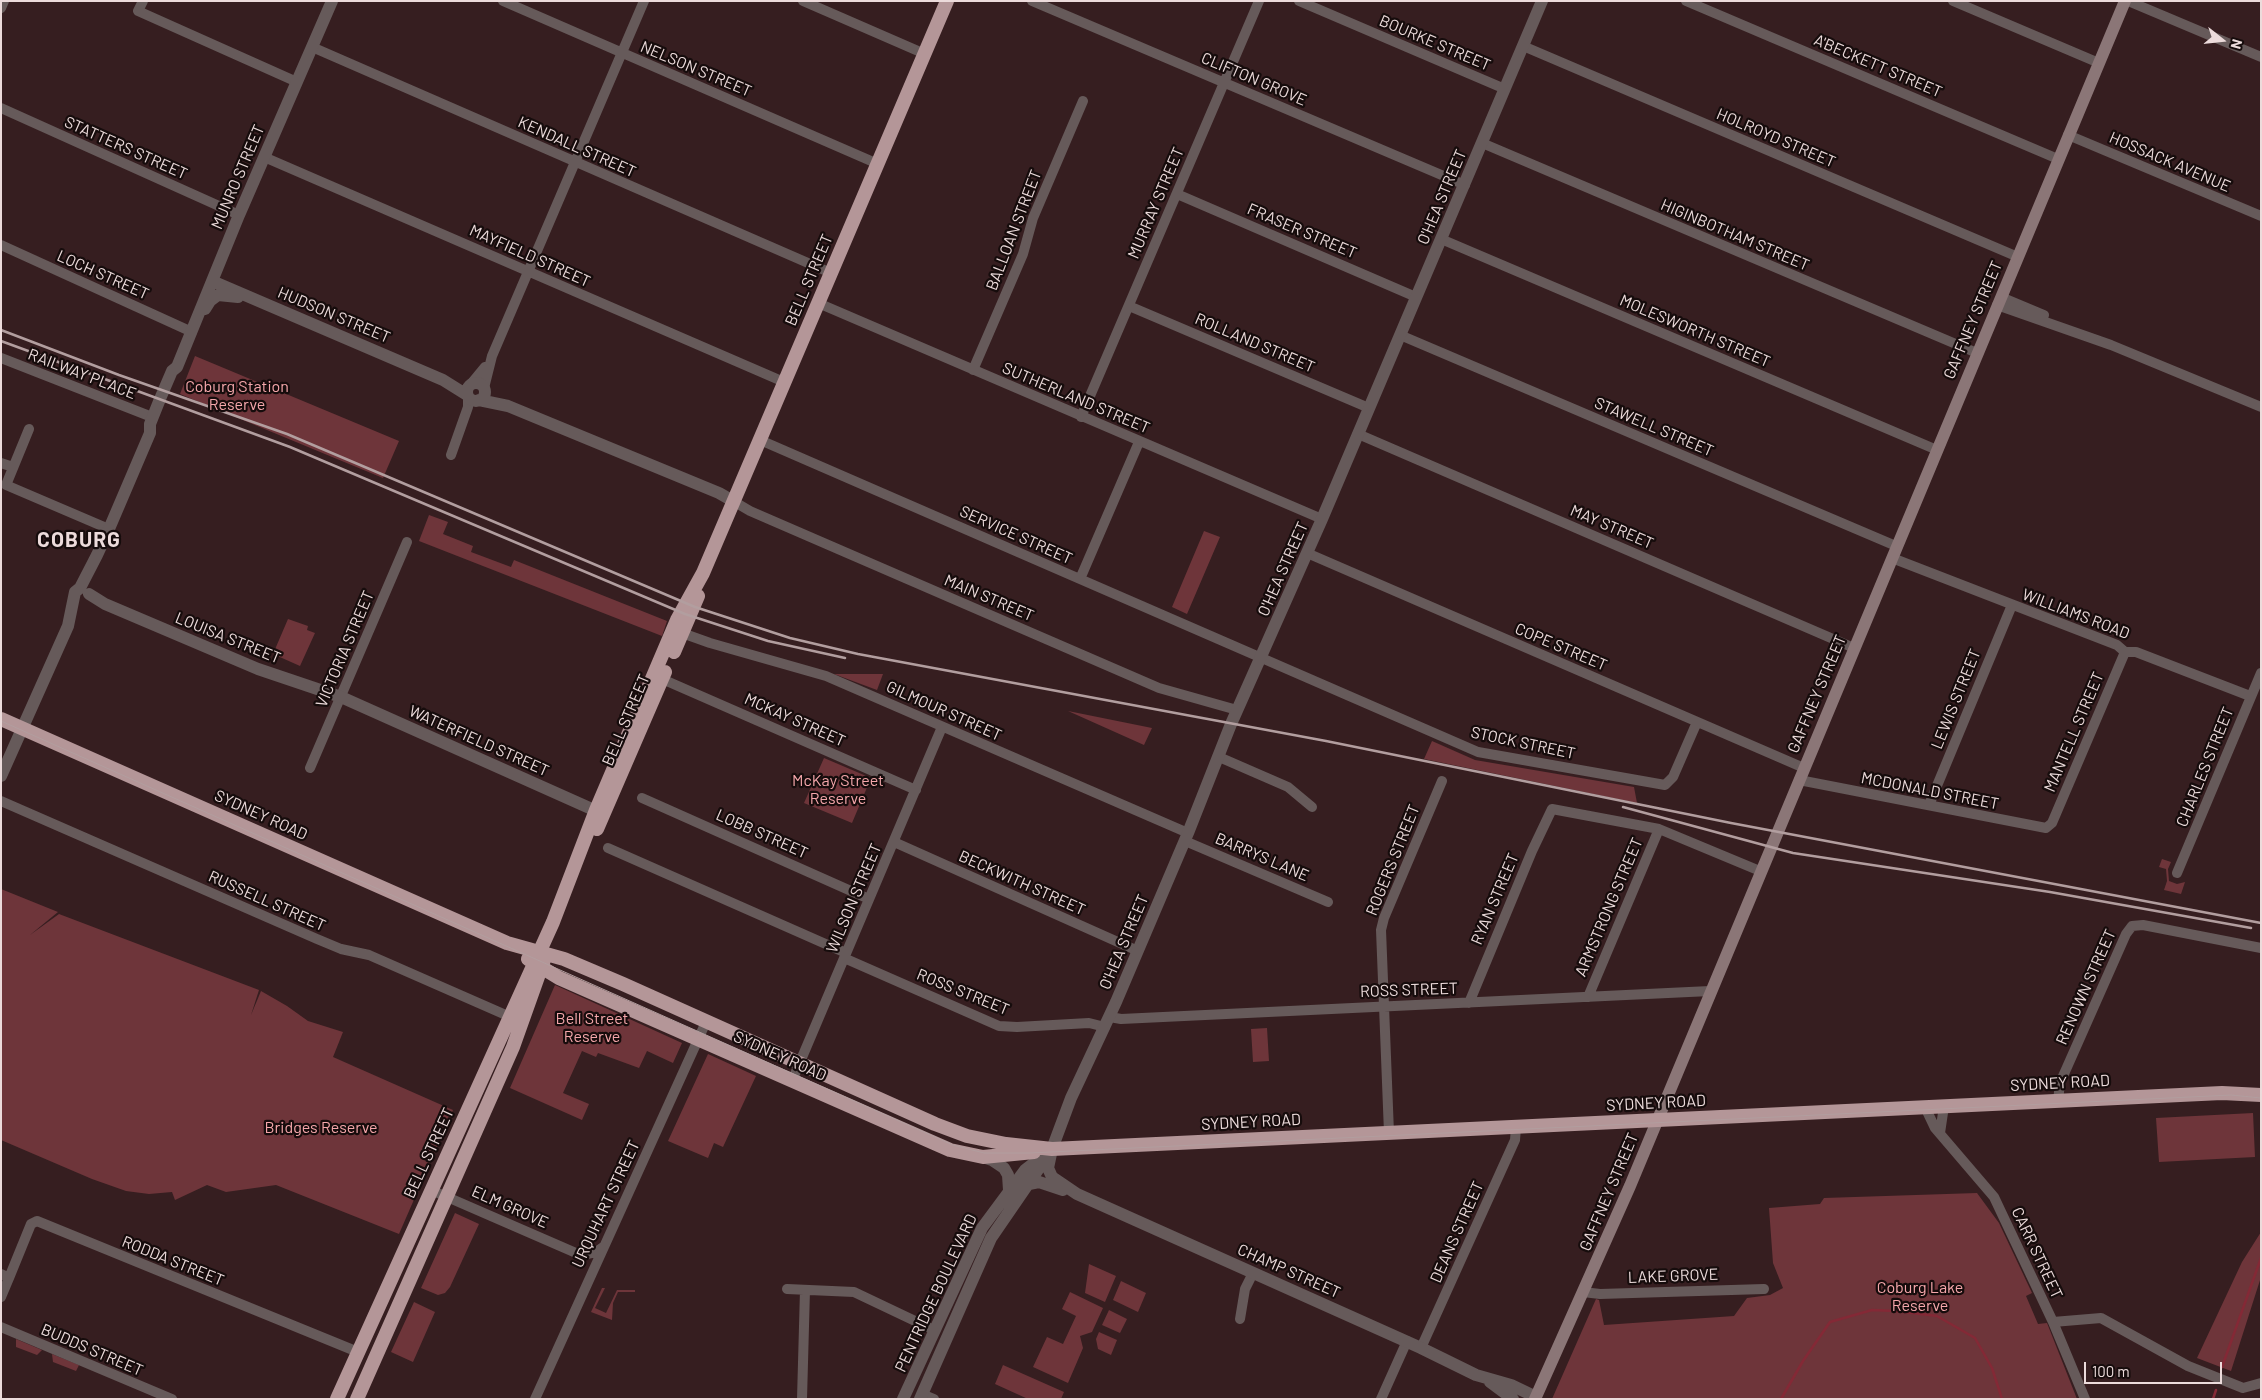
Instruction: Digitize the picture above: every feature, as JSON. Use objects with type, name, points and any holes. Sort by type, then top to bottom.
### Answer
[{"type":"highway","name":"BELL STREET","points":[[600,812],[677,620],[703,573],[947,1]]},
{"type":"highway","name":"BELL STREET","points":[[358,1399],[448,1197],[480,1120],[553,922],[600,812],[698,597],[703,573]]},
{"type":"highway","name":"SYDNEY ROAD","points":[[1,719],[507,943],[698,1040],[950,1150],[983,1157],[1019,1155],[1052,1149],[1944,1106],[2230,1093],[2261,1096]]},
{"type":"highway","name":"SYDNEY ROAD","points":[[540,959],[623,984],[967,1136],[1006,1144],[1052,1149]]},
{"type":"highway","name":"BELL STREET","points":[[337,1399],[466,1114],[517,1020]]},
{"type":"highway","points":[[466,1114],[480,1120]]},
{"type":"main road","name":"GAFFNEY STREET","points":[[1536,1398],[1584,1292],[1657,1120],[2068,135],[2126,1]]},
{"type":"street","points":[[1,8],[4,1]]},
{"type":"street","name":"MUNRO STREET","points":[[1,776],[68,626],[84,596],[98,555],[150,433],[152,417],[172,371],[177,367],[239,215],[332,1]]},
{"type":"street","name":"NELSON STREET","points":[[504,1],[878,164]]},
{"type":"street","points":[[451,454],[475,392],[644,1]]},
{"type":"street","points":[[803,1],[925,54]]},
{"type":"street","name":"CLIFTON GROVE","points":[[1032,1],[1464,185]]},
{"type":"street","name":"MURRAY STREET","points":[[1081,417],[1260,1]]},
{"type":"street","name":"BOURKE STREET","points":[[1299,1],[1505,89]]},
{"type":"street","name":"O'HEA STREET","points":[[1052,1149],[1072,1098],[1107,1022],[1186,837],[1237,710],[1322,519],[1542,1]]},
{"type":"street","name":"A'BECKETT STREET","points":[[1686,1],[2058,159]]},
{"type":"street","points":[[1953,1],[2099,63]]},
{"type":"street","points":[[2126,1],[2261,57]]},
{"type":"street","points":[[140,6],[297,82]]},
{"type":"street","name":"HOLROYD STREET","points":[[1523,46],[2018,256]]},
{"type":"street","name":"KENDALL STREET","points":[[312,47],[831,273]]},
{"type":"street","name":"BALLOAN STREET","points":[[973,370],[1023,254],[1033,218],[1083,101]]},
{"type":"street","name":"STATTERS STREET","points":[[1,108],[239,215]]},
{"type":"street","name":"HOSSACK AVENUE","points":[[2068,135],[2261,216]]},
{"type":"street","name":"HIGINBOTHAM STREET","points":[[1482,143],[1977,353]]},
{"type":"street","name":"MAYFIELD STREET","points":[[264,157],[784,382]]},
{"type":"street","name":"FRASER STREET","points":[[1177,194],[1416,296]]},
{"type":"street","name":"MOLESWORTH STREET","points":[[1441,239],[1937,450]]},
{"type":"street","name":"LOCH STREET","points":[[1,245],[192,332]]},
{"type":"street","name":"HUDSON STREET","points":[[212,281],[443,380],[719,493],[733,502]]},
{"type":"street","points":[[192,332],[214,298],[223,295],[253,298]]},
{"type":"street","points":[[1999,301],[2261,407]]},
{"type":"street","name":"SUTHERLAND STREET","points":[[818,303],[1322,519]]},
{"type":"street","name":"ROLLAND STREET","points":[[1129,306],[1369,408]]},
{"type":"street","name":"STAWELL STREET","points":[[1400,336],[1894,552]]},
{"type":"street","name":"RAILWAY PLACE","points":[[1,358],[152,417]]},
{"type":"street","name":"MUNRO STREET","points":[[150,433],[156,427],[176,380],[177,367]]},
{"type":"street","points":[[29,429],[4,484],[109,529]]},
{"type":"street","name":"MAY STREET","points":[[1358,434],[1854,648]]},
{"type":"street","name":"SERVICE STREET","points":[[760,440],[1261,658]]},
{"type":"street","points":[[1080,580],[1139,442]]},
{"type":"street","points":[[1,463],[13,467]]},
{"type":"street","name":"MAIN STREET","points":[[733,502],[1158,688],[1237,710]]},
{"type":"street","name":"VICTORIA STREET","points":[[310,768],[407,542]]},
{"type":"street","name":"WILLIAMS ROAD","points":[[1894,552],[2012,605],[2117,646],[2125,652],[2136,652],[2254,695]]},
{"type":"street","name":"COPE STREET","points":[[1307,553],[1804,768]]},
{"type":"street","name":"LOUISA STREET","points":[[84,596],[265,672],[341,697]]},
{"type":"street","name":"LEWIS STREET","points":[[1929,806],[2012,605]]},
{"type":"street","name":"GILMOUR STREET","points":[[682,633],[826,676],[1186,837]]},
{"type":"street","name":"MANTELL STREET","points":[[2052,823],[2125,652]]},
{"type":"street","name":"STOCK STREET","points":[[1261,658],[1478,752],[1660,784],[1671,782],[1697,722]]},
{"type":"street","name":"CHARLES STREET","points":[[2177,873],[2254,695],[2261,673]]},
{"type":"street","name":"MCKAY STREET","points":[[662,679],[916,790]]},
{"type":"street","name":"WATERFIELD STREET","points":[[341,697],[600,812]]},
{"type":"street","name":"WILSON STREET","points":[[792,1081],[942,727]]},
{"type":"street","points":[[1219,757],[1288,786],[1312,807]]},
{"type":"street","name":"MCDONALD STREET","points":[[1799,780],[2039,828],[2046,828],[2052,823]]},
{"type":"street","name":"ROGERS STREET","points":[[1389,1133],[1382,924],[1442,781]]},
{"type":"street","name":"LOBB STREET","points":[[642,798],[869,899]]},
{"type":"street","name":"RUSSELL STREET","points":[[1,800],[341,949],[368,956],[517,1020]]},
{"type":"street","name":"RYAN STREET","points":[[1469,1003],[1532,851],[1552,809],[1659,829]]},
{"type":"street","points":[[1659,829],[1760,871]]},
{"type":"street","name":"ARMSTRONG STREET","points":[[1588,997],[1659,829]]},
{"type":"street","name":"BARRYS LANE","points":[[1186,837],[1328,902]]},
{"type":"street","name":"BECKWITH STREET","points":[[894,842],[1138,950]]},
{"type":"street","name":"ROSS STREET","points":[[608,848],[999,1026],[1017,1027],[1107,1022],[1118,1019],[1384,1005],[1469,1003],[1710,991]]},
{"type":"street","name":"RENOWN STREET","points":[[2058,1101],[2060,1083],[2126,934],[2132,926],[2143,925],[2261,948]]},
{"type":"street","name":"URQUHART STREET","points":[[535,1399],[706,1022]]},
{"type":"street","points":[[1940,1133],[1944,1106]]},
{"type":"street","name":"CARR STREET","points":[[1925,1107],[1930,1122],[1994,1197],[2053,1322],[2085,1399]]},
{"type":"street","name":"DEANS STREET","points":[[1421,1348],[1515,1140],[1516,1127]]},
{"type":"street","name":"PENTRIDGE BOULEVARD","points":[[925,1397],[991,1238],[1052,1149]]},
{"type":"street","name":"PENTRIDGE BOULEVARD","points":[[903,1399],[982,1228],[1009,1190],[1030,1165],[1052,1149]]},
{"type":"street","name":"CHAMP STREET","points":[[1052,1149],[1048,1168],[1050,1175],[1077,1194]]},
{"type":"street","points":[[983,1157],[992,1160],[1004,1168],[1008,1175],[1009,1190]]},
{"type":"street","name":"CHAMP STREET","points":[[1029,1184],[1042,1183],[1077,1194],[1486,1379],[1511,1385],[1536,1398]]},
{"type":"street","name":"ELM GROVE","points":[[431,1190],[576,1253]]},
{"type":"street","name":"RODDA STREET","points":[[5,1276],[30,1224],[37,1221],[358,1352]]},
{"type":"street","points":[[576,1253],[587,1254],[596,1252],[603,1246]]},
{"type":"street","points":[[576,1253],[586,1262],[588,1281]]},
{"type":"street","points":[[1240,1319],[1245,1290],[1253,1273]]},
{"type":"street","points":[[1,1297],[5,1276]]},
{"type":"street","name":"LAKE GROVE","points":[[1584,1292],[1600,1294],[1764,1289]]},
{"type":"street","points":[[788,1290],[854,1292],[934,1330]]},
{"type":"street","points":[[802,1399],[805,1290]]},
{"type":"street","points":[[2053,1322],[2101,1318],[2188,1366],[2233,1385],[2242,1388],[2261,1382]]},
{"type":"street","name":"BUDDS STREET","points":[[1,1327],[172,1399]]},
{"type":"street","points":[[1380,1399],[1407,1342]]},
{"type":"street","name":"CHAMP STREET","points":[[1486,1379],[1509,1398]]},
{"type":"street","points":[[910,1387],[925,1397]]},
{"type":"green space","name":"Coburg Station Reserve","points":[[195,356],[399,441],[383,478],[180,394]]},
{"type":"green space","points":[[429,515],[448,522],[443,534],[473,546],[471,552],[511,567],[514,560],[667,621],[662,636],[419,541]]},
{"type":"green space","points":[[1204,531],[1220,537],[1187,614],[1172,607]]},
{"type":"green space","points":[[288,619],[308,626],[307,630],[315,633],[300,666],[273,654]]},
{"type":"green space","points":[[834,674],[883,674],[877,690]]},
{"type":"green space","points":[[1068,711],[1152,728],[1144,745]]},
{"type":"green space","points":[[1432,741],[1475,760],[1634,787],[1637,803],[1424,759]]},
{"type":"green space","name":"McKay Street Reserve","points":[[824,758],[871,778],[852,823],[804,803]]},
{"type":"green space","points":[[2162,859],[2171,862],[2168,869],[2169,881],[2177,884],[2185,882],[2181,894],[2164,890],[2167,881],[2166,869],[2159,867]]},
{"type":"green space","name":"Bridges Reserve","points":[[1,889],[58,912],[30,935],[59,914],[259,990],[251,1015],[261,991],[308,1021],[343,1032],[333,1057],[453,1110],[399,1234],[276,1185],[226,1192],[207,1185],[175,1200],[172,1192],[149,1194],[126,1191],[92,1179],[1,1140]]},
{"type":"green space","name":"Bell Street Reserve","points":[[555,985],[682,1043],[673,1063],[647,1051],[639,1068],[598,1053],[596,1057],[582,1051],[563,1093],[589,1104],[582,1120],[510,1088]]},
{"type":"green space","points":[[1267,1028],[1269,1061],[1253,1062],[1251,1029]]},
{"type":"green space","points":[[708,1054],[756,1076],[723,1147],[714,1143],[708,1158],[668,1141]]},
{"type":"green space","points":[[2253,1113],[2255,1157],[2159,1162],[2156,1118]]},
{"type":"green space","name":"Coburg Lake Reserve","points":[[1977,1193],[1999,1223],[2032,1293],[2026,1296],[2038,1324],[2047,1323],[2077,1399],[1552,1399],[1596,1299],[1599,1300],[1604,1325],[1734,1316],[1747,1298],[1770,1295],[1783,1288],[1773,1263],[1769,1208],[1820,1204],[1824,1198]]},
{"type":"green space","points":[[455,1213],[479,1224],[450,1287],[445,1293],[438,1295],[421,1288]]},
{"type":"green space","points":[[2261,1232],[2261,1277],[2231,1371],[2197,1358],[2242,1262]]},
{"type":"green space","points":[[1089,1264],[1116,1276],[1105,1302],[1085,1293]]},
{"type":"green space","points":[[1121,1281],[1146,1293],[1138,1312],[1113,1300]]},
{"type":"green space","points":[[602,1288],[605,1288],[595,1308],[606,1313],[617,1290],[635,1290],[635,1292],[618,1292],[613,1303],[612,1320],[591,1312]]},
{"type":"green space","points":[[1070,1292],[1103,1308],[1092,1332],[1080,1336],[1083,1348],[1068,1383],[1033,1367],[1047,1337],[1063,1344],[1076,1316],[1062,1309]]},
{"type":"green space","points":[[414,1302],[435,1312],[413,1362],[391,1352]]},
{"type":"green space","points":[[1109,1310],[1127,1319],[1120,1333],[1102,1325]]},
{"type":"green space","points":[[1099,1332],[1117,1340],[1111,1355],[1098,1349],[1096,1339]]},
{"type":"green space","points":[[16,1339],[42,1350],[37,1355],[16,1347]]},
{"type":"green space","points":[[52,1354],[79,1365],[76,1371],[53,1362]]},
{"type":"green space","points":[[1003,1365],[1064,1392],[1061,1399],[1028,1399],[995,1384]]},
{"type":"waterway","points":[[2222,1367],[2261,1258]]},
{"type":"waterway","points":[[1781,1399],[1803,1361],[1830,1322],[1872,1310],[1937,1316],[1975,1338],[1992,1368],[2002,1399]]},
{"type":"waterway","points":[[2213,1399],[2216,1390]]},
{"type":"tram line","points":[[1,721],[953,1145],[984,1153],[1030,1153],[2231,1095],[2261,1098]]},
{"type":"railway","points":[[1,330],[119,375],[287,434],[695,607],[790,638],[858,654],[1326,741],[1731,823],[2261,923]]},
{"type":"railway","points":[[1,341],[290,447],[685,614],[768,641],[845,658]]},
{"type":"railway","points":[[1623,807],[1793,853],[2050,892],[2251,928]]},
{"type":"district","name":"COBURG","points":[[79,540]]}]
